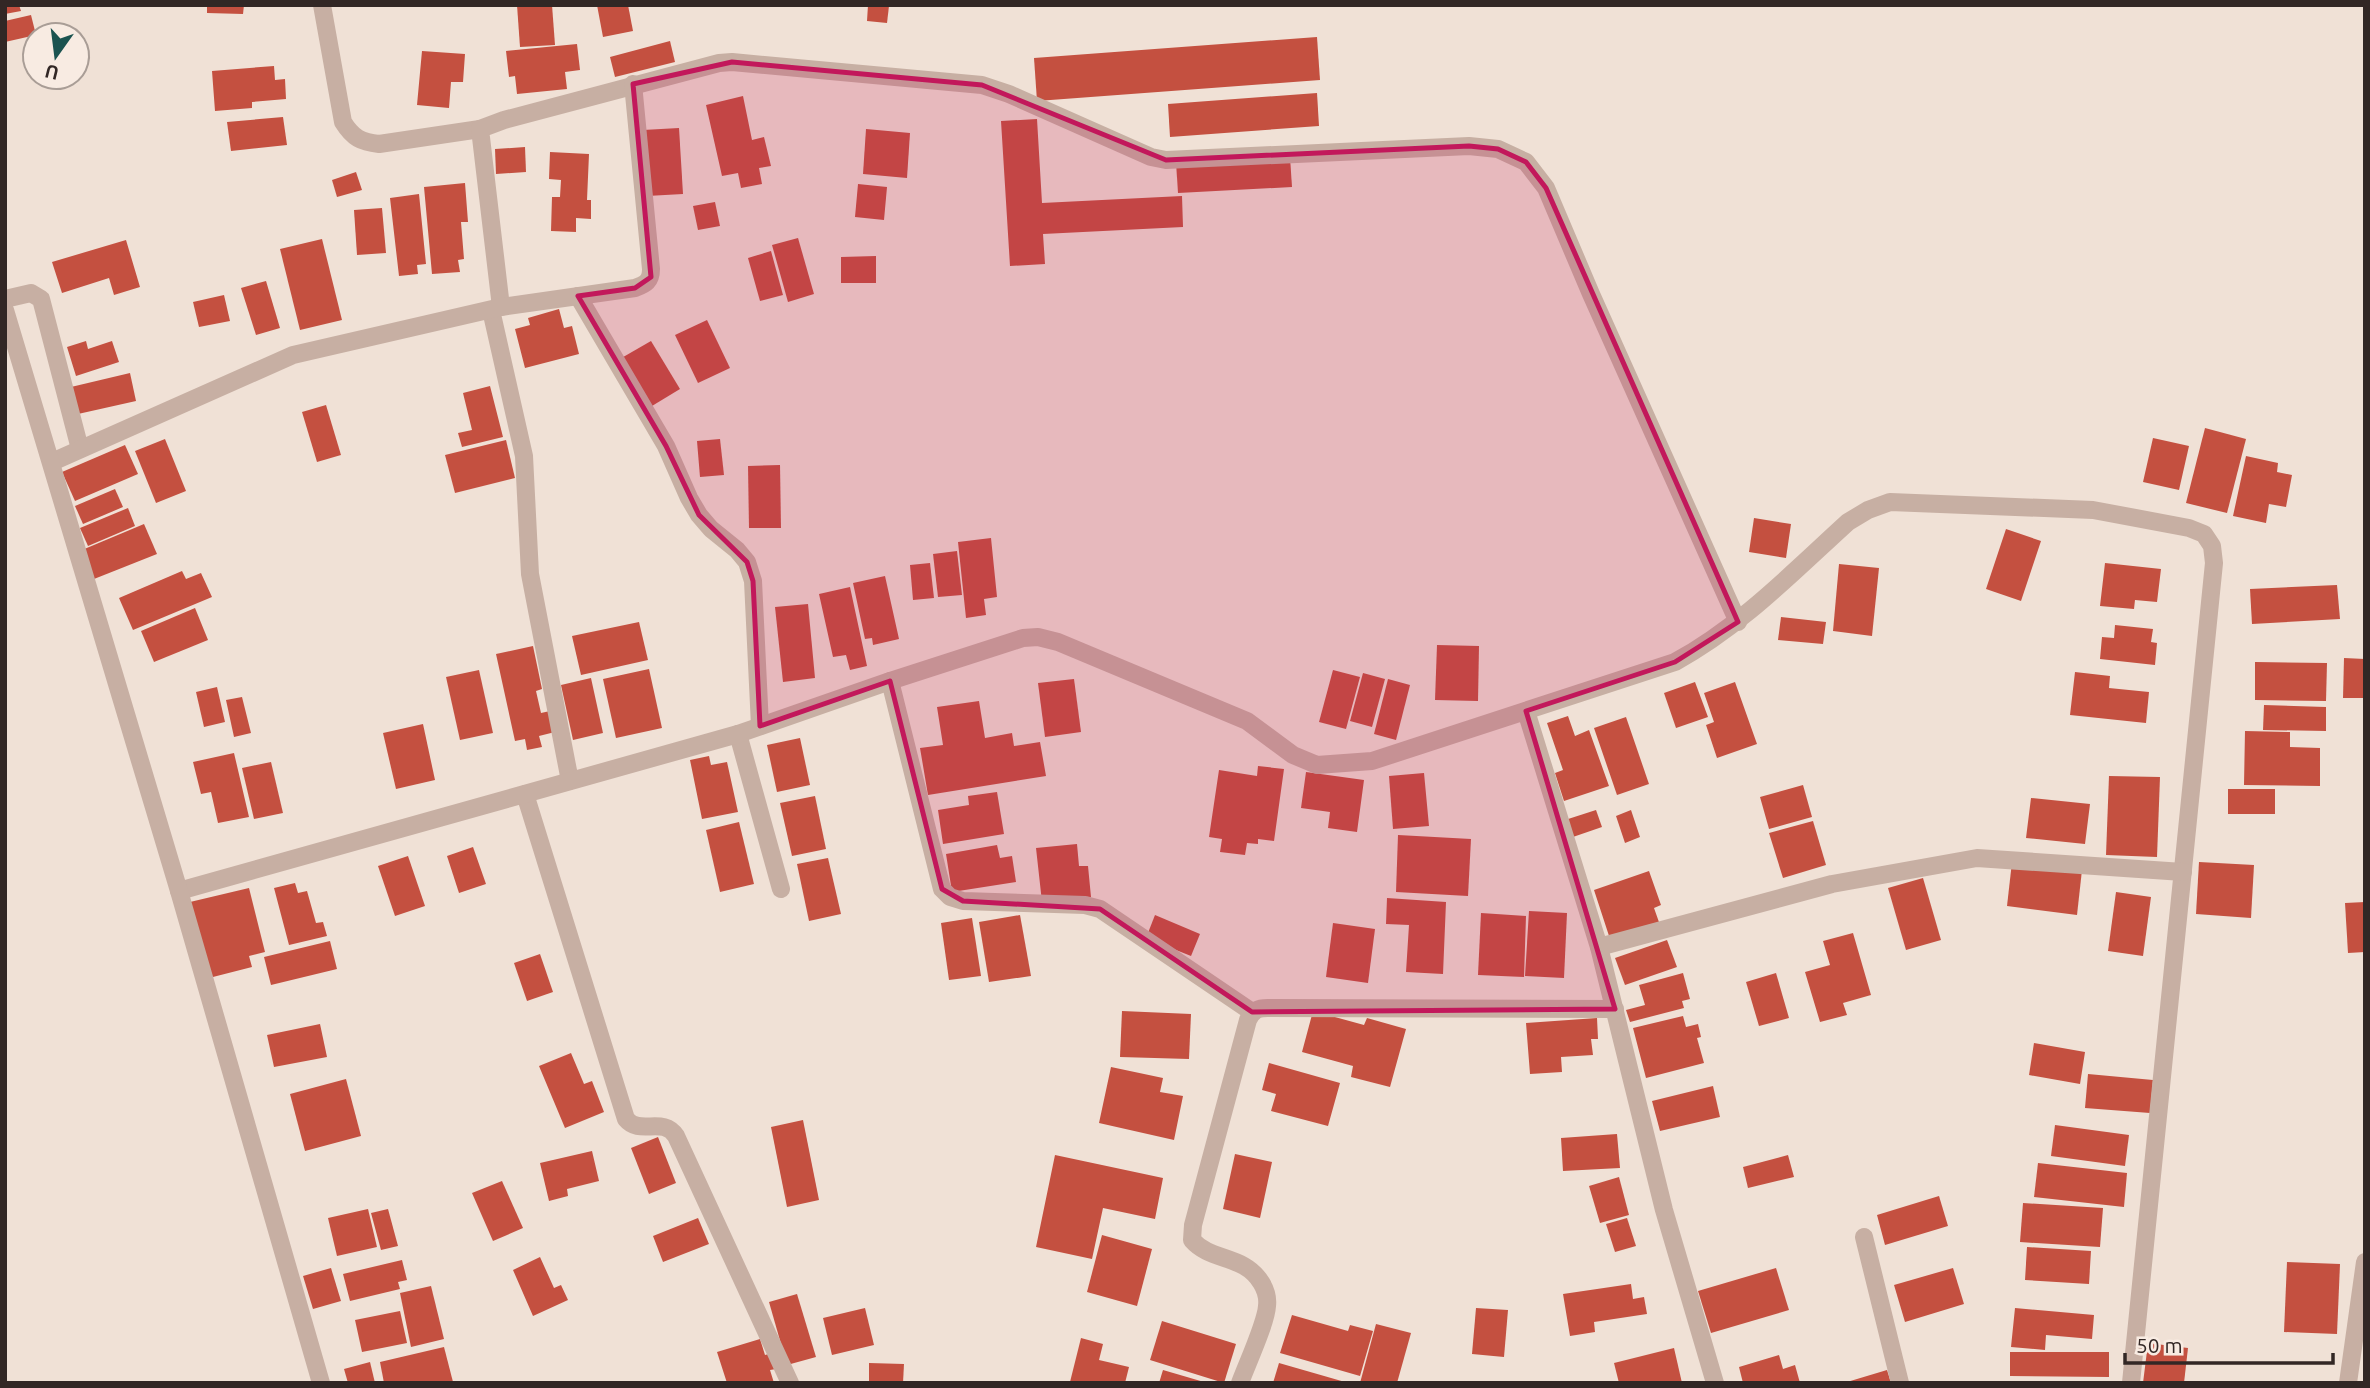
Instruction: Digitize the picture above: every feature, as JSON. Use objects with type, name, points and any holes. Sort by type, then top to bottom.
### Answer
[{"type":"street","points":[[322,5],[342,122],[351,135],[364,142],[379,144],[480,129],[633,85],[732,62],[982,85],[1009,94],[1151,157],[1166,160],[1469,146],[1498,149],[1526,162],[1546,188],[1738,622]]},
{"type":"street","points":[[52,462],[293,355],[496,308],[644,285],[651,277],[633,85]]},
{"type":"street","points":[[480,129],[496,308],[524,456],[530,574],[570,781]]},
{"type":"street","points":[[5,299],[31,293],[41,299],[79,449]]},
{"type":"street","points":[[578,296],[666,446],[699,515],[747,562],[753,581],[760,726]]},
{"type":"street","points":[[5,310],[179,891],[321,1383]]},
{"type":"street","points":[[179,891],[738,734],[1023,638],[1038,637],[1058,642],[1247,721],[1293,755],[1317,765],[1372,761],[1675,662],[1701,648],[1738,622],[1848,522],[1868,510],[1890,502],[2094,510],[2189,528],[2204,534],[2211,546],[2214,563],[2131,1383]]},
{"type":"street","points":[[890,681],[942,889],[950,897],[963,901],[1085,905],[1100,909],[1252,1012]]},
{"type":"street","points":[[1526,710],[1599,947],[1664,1210],[1715,1383]]},
{"type":"street","points":[[738,734],[781,889]]},
{"type":"street","points":[[525,794],[626,1119],[638,1128],[665,1126],[676,1136],[790,1383]]},
{"type":"street","points":[[1599,947],[1832,884],[1977,858],[2183,872]]},
{"type":"street","points":[[1240,1383],[1267,1307],[1266,1293],[1260,1280],[1245,1267],[1200,1249],[1192,1240],[1196,1212],[1252,1012],[1259,1008],[1615,1009]]},
{"type":"street","points":[[1864,1237],[1900,1383]]},
{"type":"street","points":[[2348,1383],[2365,1262]]},
{"type":"highlighted area","points":[[732,62],[982,85],[1166,160],[1469,146],[1498,149],[1526,162],[1546,188],[1738,622],[1675,662],[1526,711],[1615,1009],[1252,1012],[1100,909],[963,901],[942,889],[890,681],[760,726],[753,581],[747,562],[699,515],[666,446],[578,296],[635,288],[651,277],[633,84]]},
{"type":"building","points":[[5,5],[19,5],[21,11],[5,14]]},
{"type":"building","points":[[207,5],[244,5],[243,14],[207,13]]},
{"type":"building","points":[[517,5],[552,5],[555,45],[520,47]]},
{"type":"building","points":[[597,5],[628,5],[633,31],[603,37]]},
{"type":"building","points":[[868,5],[889,6],[887,23],[867,21]]},
{"type":"building","points":[[31,15],[32,21],[21,21],[21,38],[5,42],[5,21]]},
{"type":"building","points":[[1317,37],[1320,80],[1037,101],[1034,58]]},
{"type":"building","points":[[670,41],[675,62],[615,77],[610,57]]},
{"type":"building","points":[[577,44],[580,70],[565,72],[567,89],[517,94],[515,76],[509,77],[506,51]]},
{"type":"building","points":[[422,51],[465,54],[463,82],[451,82],[449,108],[417,105]]},
{"type":"building","points":[[274,66],[275,80],[285,79],[286,99],[252,102],[252,108],[215,111],[212,71]]},
{"type":"building","points":[[1317,93],[1319,126],[1170,137],[1168,104]]},
{"type":"building","points":[[743,96],[752,140],[764,137],[771,166],[759,168],[762,184],[741,188],[738,173],[722,176],[706,105]]},
{"type":"building","points":[[283,117],[287,145],[231,151],[227,122]]},
{"type":"building","points":[[1037,119],[1042,203],[1182,196],[1183,227],[1043,234],[1045,264],[1010,266],[1001,121]]},
{"type":"building","points":[[679,128],[683,194],[647,196],[643,130]]},
{"type":"building","points":[[866,129],[910,133],[907,178],[863,174]]},
{"type":"building","points":[[525,147],[526,172],[496,174],[495,149]]},
{"type":"building","points":[[550,152],[589,154],[587,200],[591,200],[591,219],[576,218],[576,232],[551,231],[552,197],[560,197],[561,180],[549,179]]},
{"type":"building","points":[[1290,157],[1292,187],[1178,193],[1176,162]]},
{"type":"building","points":[[356,172],[362,190],[337,197],[332,180]]},
{"type":"building","points":[[465,183],[468,222],[461,222],[464,259],[458,260],[460,272],[432,274],[424,187]]},
{"type":"building","points":[[858,184],[887,187],[884,220],[855,217]]},
{"type":"building","points":[[419,194],[426,264],[417,265],[418,274],[399,276],[390,198]]},
{"type":"building","points":[[715,202],[720,226],[698,230],[693,206]]},
{"type":"building","points":[[382,208],[386,253],[357,255],[354,210]]},
{"type":"building","points":[[798,238],[814,294],[788,302],[772,245]]},
{"type":"building","points":[[322,239],[342,320],[300,330],[280,249]]},
{"type":"building","points":[[126,240],[140,287],[114,295],[109,278],[62,293],[52,262]]},
{"type":"building","points":[[771,251],[783,295],[760,301],[748,258]]},
{"type":"building","points":[[876,256],[876,283],[841,283],[841,257]]},
{"type":"building","points":[[266,281],[280,328],[256,335],[241,288]]},
{"type":"building","points":[[224,295],[230,321],[199,327],[193,302]]},
{"type":"building","points":[[559,309],[564,328],[572,326],[579,354],[525,368],[515,329],[530,325],[528,318]]},
{"type":"building","points":[[707,320],[730,368],[698,383],[675,335]]},
{"type":"building","points":[[86,341],[88,349],[112,341],[119,362],[76,376],[67,347]]},
{"type":"building","points":[[651,341],[680,389],[647,409],[618,360]]},
{"type":"building","points":[[130,373],[136,401],[78,414],[71,387]]},
{"type":"building","points":[[490,386],[503,437],[462,447],[458,433],[472,430],[463,393]]},
{"type":"building","points":[[326,405],[341,455],[317,462],[302,412]]},
{"type":"building","points":[[2205,428],[2246,439],[2227,513],[2186,503]]},
{"type":"building","points":[[2153,438],[2189,446],[2179,490],[2143,482]]},
{"type":"building","points":[[165,439],[186,491],[156,503],[135,451]]},
{"type":"building","points":[[720,439],[724,475],[700,477],[697,441]]},
{"type":"building","points":[[506,440],[515,478],[455,493],[445,455]]},
{"type":"building","points":[[125,445],[138,474],[75,501],[62,472]]},
{"type":"building","points":[[2246,456],[2278,463],[2277,472],[2292,475],[2286,507],[2269,504],[2266,523],[2233,516]]},
{"type":"building","points":[[780,465],[781,528],[749,528],[748,466]]},
{"type":"building","points":[[115,489],[123,507],[83,524],[75,506]]},
{"type":"building","points":[[128,508],[135,526],[88,546],[80,528]]},
{"type":"building","points":[[1754,518],[1791,524],[1786,558],[1749,552]]},
{"type":"building","points":[[144,524],[157,554],[94,579],[82,550]]},
{"type":"building","points":[[2006,529],[2041,541],[2021,601],[1986,589]]},
{"type":"building","points":[[991,538],[997,597],[984,599],[986,615],[966,618],[958,542]]},
{"type":"building","points":[[957,551],[962,595],[938,597],[933,554]]},
{"type":"building","points":[[930,563],[934,598],[913,600],[910,565]]},
{"type":"building","points":[[2105,563],[2161,569],[2157,602],[2135,600],[2134,609],[2100,606]]},
{"type":"building","points":[[1839,564],[1879,568],[1872,636],[1833,631]]},
{"type":"building","points":[[182,571],[186,579],[201,573],[212,597],[133,630],[119,598]]},
{"type":"building","points":[[885,576],[899,639],[873,645],[872,638],[865,639],[853,583]]},
{"type":"building","points":[[2337,585],[2340,619],[2252,624],[2250,589]]},
{"type":"building","points":[[850,587],[867,666],[850,670],[846,655],[833,657],[819,594]]},
{"type":"building","points":[[808,604],[815,678],[783,682],[775,607]]},
{"type":"building","points":[[195,608],[208,640],[154,662],[141,631]]},
{"type":"building","points":[[1781,617],[1826,622],[1823,644],[1778,640]]},
{"type":"building","points":[[639,622],[648,660],[581,675],[572,636]]},
{"type":"building","points":[[2115,625],[2153,629],[2151,642],[2157,643],[2155,665],[2100,659],[2102,637],[2114,638]]},
{"type":"building","points":[[1437,645],[1479,646],[1478,701],[1435,700]]},
{"type":"building","points":[[533,646],[542,689],[536,691],[541,713],[550,711],[555,732],[539,736],[542,747],[527,750],[525,739],[515,741],[496,654]]},
{"type":"building","points":[[2344,658],[2365,659],[2365,698],[2343,698]]},
{"type":"building","points":[[2255,662],[2327,663],[2326,701],[2255,700]]},
{"type":"building","points":[[649,669],[662,728],[616,738],[603,679]]},
{"type":"building","points":[[479,670],[493,733],[460,740],[446,677]]},
{"type":"building","points":[[1333,670],[1360,677],[1346,729],[1319,722]]},
{"type":"building","points":[[2075,672],[2110,676],[2109,688],[2149,692],[2146,723],[2070,715]]},
{"type":"building","points":[[1363,673],[1385,679],[1372,727],[1350,721]]},
{"type":"building","points":[[591,678],[603,733],[573,740],[561,685]]},
{"type":"building","points":[[1074,679],[1081,732],[1045,737],[1038,683]]},
{"type":"building","points":[[1388,679],[1410,685],[1396,740],[1374,734]]},
{"type":"building","points":[[1695,682],[1708,717],[1676,728],[1664,693]]},
{"type":"building","points":[[1735,682],[1757,744],[1717,758],[1706,725],[1714,722],[1704,693]]},
{"type":"building","points":[[217,687],[225,722],[204,727],[196,692]]},
{"type":"building","points":[[242,697],[251,733],[234,737],[226,700]]},
{"type":"building","points":[[979,701],[985,738],[1012,733],[1014,746],[1040,742],[1046,776],[928,795],[920,748],[943,745],[937,707]]},
{"type":"building","points":[[2264,705],[2326,707],[2326,731],[2263,730]]},
{"type":"building","points":[[1568,716],[1575,736],[1589,730],[1609,786],[1564,801],[1555,773],[1563,770],[1547,723]]},
{"type":"building","points":[[1626,717],[1649,784],[1617,795],[1594,728]]},
{"type":"building","points":[[423,724],[435,780],[396,789],[383,733]]},
{"type":"building","points":[[2245,731],[2290,732],[2290,747],[2320,748],[2320,786],[2244,785]]},
{"type":"building","points":[[800,738],[810,785],[777,792],[767,745]]},
{"type":"building","points":[[234,753],[249,817],[218,823],[211,792],[201,794],[193,762]]},
{"type":"building","points":[[709,756],[711,765],[727,762],[738,812],[702,819],[690,760]]},
{"type":"building","points":[[271,762],[283,813],[254,819],[242,768]]},
{"type":"building","points":[[1258,766],[1284,769],[1274,841],[1258,839],[1258,844],[1247,843],[1245,855],[1220,852],[1222,839],[1209,837],[1219,770],[1257,776]]},
{"type":"building","points":[[1306,772],[1364,780],[1357,832],[1328,828],[1330,812],[1301,808]]},
{"type":"building","points":[[1424,773],[1429,826],[1393,829],[1389,776]]},
{"type":"building","points":[[2109,776],[2160,777],[2157,857],[2106,855]]},
{"type":"building","points":[[1803,785],[1812,817],[1769,829],[1760,797]]},
{"type":"building","points":[[2228,789],[2275,789],[2275,814],[2228,814]]},
{"type":"building","points":[[997,792],[1004,834],[943,844],[938,810],[969,805],[968,796]]},
{"type":"building","points":[[815,796],[826,849],[792,856],[780,803]]},
{"type":"building","points":[[2031,798],[2090,804],[2085,844],[2026,838]]},
{"type":"building","points":[[1596,810],[1602,827],[1570,838],[1565,820]]},
{"type":"building","points":[[1631,810],[1640,837],[1625,843],[1616,816]]},
{"type":"building","points":[[1813,821],[1826,865],[1783,878],[1769,833]]},
{"type":"building","points":[[739,822],[754,884],[720,892],[706,830]]},
{"type":"building","points":[[1398,835],[1471,839],[1468,896],[1396,892]]},
{"type":"building","points":[[1077,844],[1079,866],[1088,866],[1091,897],[1042,902],[1036,848]]},
{"type":"building","points":[[997,845],[1000,858],[1012,856],[1016,882],[952,892],[946,854]]},
{"type":"building","points":[[473,847],[486,884],[459,893],[447,856]]},
{"type":"building","points":[[408,856],[425,906],[395,916],[378,866]]},
{"type":"building","points":[[828,858],[841,914],[809,921],[797,864]]},
{"type":"building","points":[[2012,862],[2082,870],[2077,915],[2007,906]]},
{"type":"building","points":[[2199,862],[2254,865],[2251,918],[2196,914]]},
{"type":"building","points":[[1649,871],[1661,905],[1654,908],[1660,925],[1611,942],[1594,890]]},
{"type":"building","points":[[1923,878],[1941,940],[1906,950],[1888,888]]},
{"type":"building","points":[[295,883],[298,893],[307,891],[316,923],[323,922],[327,936],[289,945],[274,888]]},
{"type":"building","points":[[249,888],[265,952],[249,956],[252,967],[209,978],[190,902]]},
{"type":"building","points":[[2116,892],[2151,897],[2143,956],[2108,951]]},
{"type":"building","points":[[1387,898],[1446,902],[1443,974],[1406,972],[1409,925],[1386,924]]},
{"type":"building","points":[[2365,902],[2365,952],[2348,953],[2345,903]]},
{"type":"building","points":[[1529,911],[1567,913],[1564,978],[1525,976]]},
{"type":"building","points":[[1481,913],[1526,916],[1524,977],[1478,975]]},
{"type":"building","points":[[1020,915],[1031,976],[989,982],[979,922]]},
{"type":"building","points":[[1155,915],[1200,934],[1191,956],[1146,938]]},
{"type":"building","points":[[972,918],[981,976],[949,980],[941,923]]},
{"type":"building","points":[[1333,923],[1375,929],[1368,983],[1326,977]]},
{"type":"building","points":[[1853,933],[1871,995],[1843,1003],[1847,1015],[1820,1022],[1805,972],[1830,965],[1823,941]]},
{"type":"building","points":[[1667,940],[1677,967],[1625,985],[1615,958]]},
{"type":"building","points":[[330,941],[337,969],[271,985],[264,957]]},
{"type":"building","points":[[540,954],[553,992],[527,1001],[514,963]]},
{"type":"building","points":[[1683,973],[1690,999],[1682,1001],[1684,1008],[1630,1022],[1626,1010],[1645,1005],[1639,985]]},
{"type":"building","points":[[1776,973],[1789,1018],[1759,1026],[1746,982]]},
{"type":"building","points":[[1122,1011],[1191,1014],[1189,1059],[1120,1057]]},
{"type":"building","points":[[1313,1011],[1364,1025],[1367,1018],[1406,1029],[1390,1087],[1351,1077],[1353,1066],[1302,1052]]},
{"type":"building","points":[[1683,1016],[1686,1027],[1698,1024],[1701,1037],[1697,1038],[1704,1063],[1646,1078],[1633,1028]]},
{"type":"building","points":[[1597,1018],[1598,1039],[1591,1039],[1593,1055],[1561,1057],[1562,1072],[1530,1074],[1526,1023]]},
{"type":"building","points":[[320,1024],[327,1057],[274,1067],[267,1035]]},
{"type":"building","points":[[2034,1043],[2085,1052],[2080,1084],[2029,1075]]},
{"type":"building","points":[[571,1053],[584,1084],[592,1081],[604,1112],[565,1128],[539,1066]]},
{"type":"building","points":[[1269,1063],[1340,1083],[1328,1126],[1271,1111],[1276,1094],[1262,1090]]},
{"type":"building","points":[[1111,1067],[1163,1078],[1160,1092],[1183,1096],[1174,1140],[1099,1123]]},
{"type":"building","points":[[2088,1074],[2153,1080],[2150,1113],[2085,1108]]},
{"type":"building","points":[[346,1079],[361,1136],[305,1151],[290,1094]]},
{"type":"building","points":[[1713,1086],[1720,1117],[1660,1131],[1652,1101]]},
{"type":"building","points":[[803,1120],[819,1200],[787,1207],[771,1127]]},
{"type":"building","points":[[2055,1125],[2129,1135],[2125,1166],[2051,1156]]},
{"type":"building","points":[[1617,1134],[1620,1168],[1563,1171],[1561,1138]]},
{"type":"building","points":[[658,1137],[676,1183],[649,1194],[631,1148]]},
{"type":"building","points":[[592,1151],[599,1181],[567,1189],[568,1196],[549,1201],[540,1163]]},
{"type":"building","points":[[1235,1154],[1272,1162],[1260,1218],[1223,1209]]},
{"type":"building","points":[[1055,1155],[1163,1178],[1155,1219],[1103,1208],[1092,1259],[1036,1247]]},
{"type":"building","points":[[1788,1155],[1794,1177],[1748,1188],[1743,1167]]},
{"type":"building","points":[[2038,1163],[2127,1173],[2124,1207],[2034,1197]]},
{"type":"building","points":[[1619,1177],[1629,1215],[1600,1223],[1589,1186]]},
{"type":"building","points":[[502,1181],[523,1228],[493,1241],[472,1193]]},
{"type":"building","points":[[1939,1196],[1948,1226],[1885,1245],[1877,1215]]},
{"type":"building","points":[[2023,1203],[2103,1208],[2100,1247],[2020,1242]]},
{"type":"building","points":[[368,1209],[377,1247],[337,1256],[328,1218]]},
{"type":"building","points":[[388,1209],[398,1246],[381,1250],[371,1213]]},
{"type":"building","points":[[698,1218],[709,1244],[663,1262],[653,1236]]},
{"type":"building","points":[[1627,1218],[1636,1246],[1615,1252],[1606,1224]]},
{"type":"building","points":[[1102,1235],[1152,1249],[1137,1306],[1087,1292]]},
{"type":"building","points":[[2027,1247],[2091,1251],[2089,1284],[2025,1280]]},
{"type":"building","points":[[540,1257],[554,1288],[561,1285],[568,1300],[533,1316],[513,1270]]},
{"type":"building","points":[[402,1260],[407,1280],[398,1282],[400,1289],[350,1301],[343,1274]]},
{"type":"building","points":[[2287,1262],[2340,1264],[2337,1334],[2284,1332]]},
{"type":"building","points":[[331,1268],[341,1301],[313,1309],[303,1276]]},
{"type":"building","points":[[1776,1268],[1789,1310],[1711,1333],[1698,1291]]},
{"type":"building","points":[[1953,1268],[1964,1304],[1905,1322],[1894,1285]]},
{"type":"building","points":[[1631,1284],[1633,1299],[1644,1297],[1647,1314],[1594,1322],[1595,1332],[1570,1336],[1563,1294]]},
{"type":"building","points":[[431,1286],[444,1339],[411,1347],[400,1293]]},
{"type":"building","points":[[797,1294],[816,1357],[787,1365],[769,1302]]},
{"type":"building","points":[[865,1308],[874,1345],[832,1355],[823,1318]]},
{"type":"building","points":[[1476,1308],[1508,1310],[1504,1357],[1472,1354]]},
{"type":"building","points":[[2015,1308],[2094,1315],[2092,1339],[2046,1335],[2045,1350],[2011,1347]]},
{"type":"building","points":[[400,1311],[407,1343],[362,1352],[355,1320]]},
{"type":"building","points":[[1292,1315],[1348,1331],[1350,1325],[1373,1331],[1360,1376],[1280,1353]]},
{"type":"building","points":[[1162,1321],[1236,1344],[1224,1383],[1150,1360]]},
{"type":"building","points":[[1376,1324],[1411,1333],[1397,1383],[1360,1383]]},
{"type":"building","points":[[1081,1338],[1103,1344],[1099,1360],[1129,1367],[1125,1383],[1070,1382]]},
{"type":"building","points":[[760,1339],[765,1355],[772,1353],[776,1369],[770,1370],[774,1383],[727,1383],[717,1352]]},
{"type":"building","points":[[2148,1343],[2188,1348],[2184,1383],[2143,1383]]},
{"type":"building","points":[[444,1347],[453,1382],[384,1383],[380,1362]]},
{"type":"building","points":[[1674,1348],[1682,1383],[1619,1383],[1614,1363]]},
{"type":"building","points":[[2010,1352],[2109,1352],[2109,1377],[2010,1376]]},
{"type":"building","points":[[1779,1355],[1783,1369],[1795,1365],[1800,1383],[1743,1383],[1739,1367]]},
{"type":"building","points":[[370,1362],[375,1383],[348,1383],[344,1369]]},
{"type":"building","points":[[869,1363],[904,1364],[903,1383],[869,1383]]},
{"type":"building","points":[[1279,1363],[1345,1382],[1345,1383],[1273,1383]]},
{"type":"building","points":[[1163,1370],[1204,1382],[1204,1383],[1159,1383]]},
{"type":"building","points":[[1887,1370],[1891,1383],[1847,1383],[1847,1382]]}]
